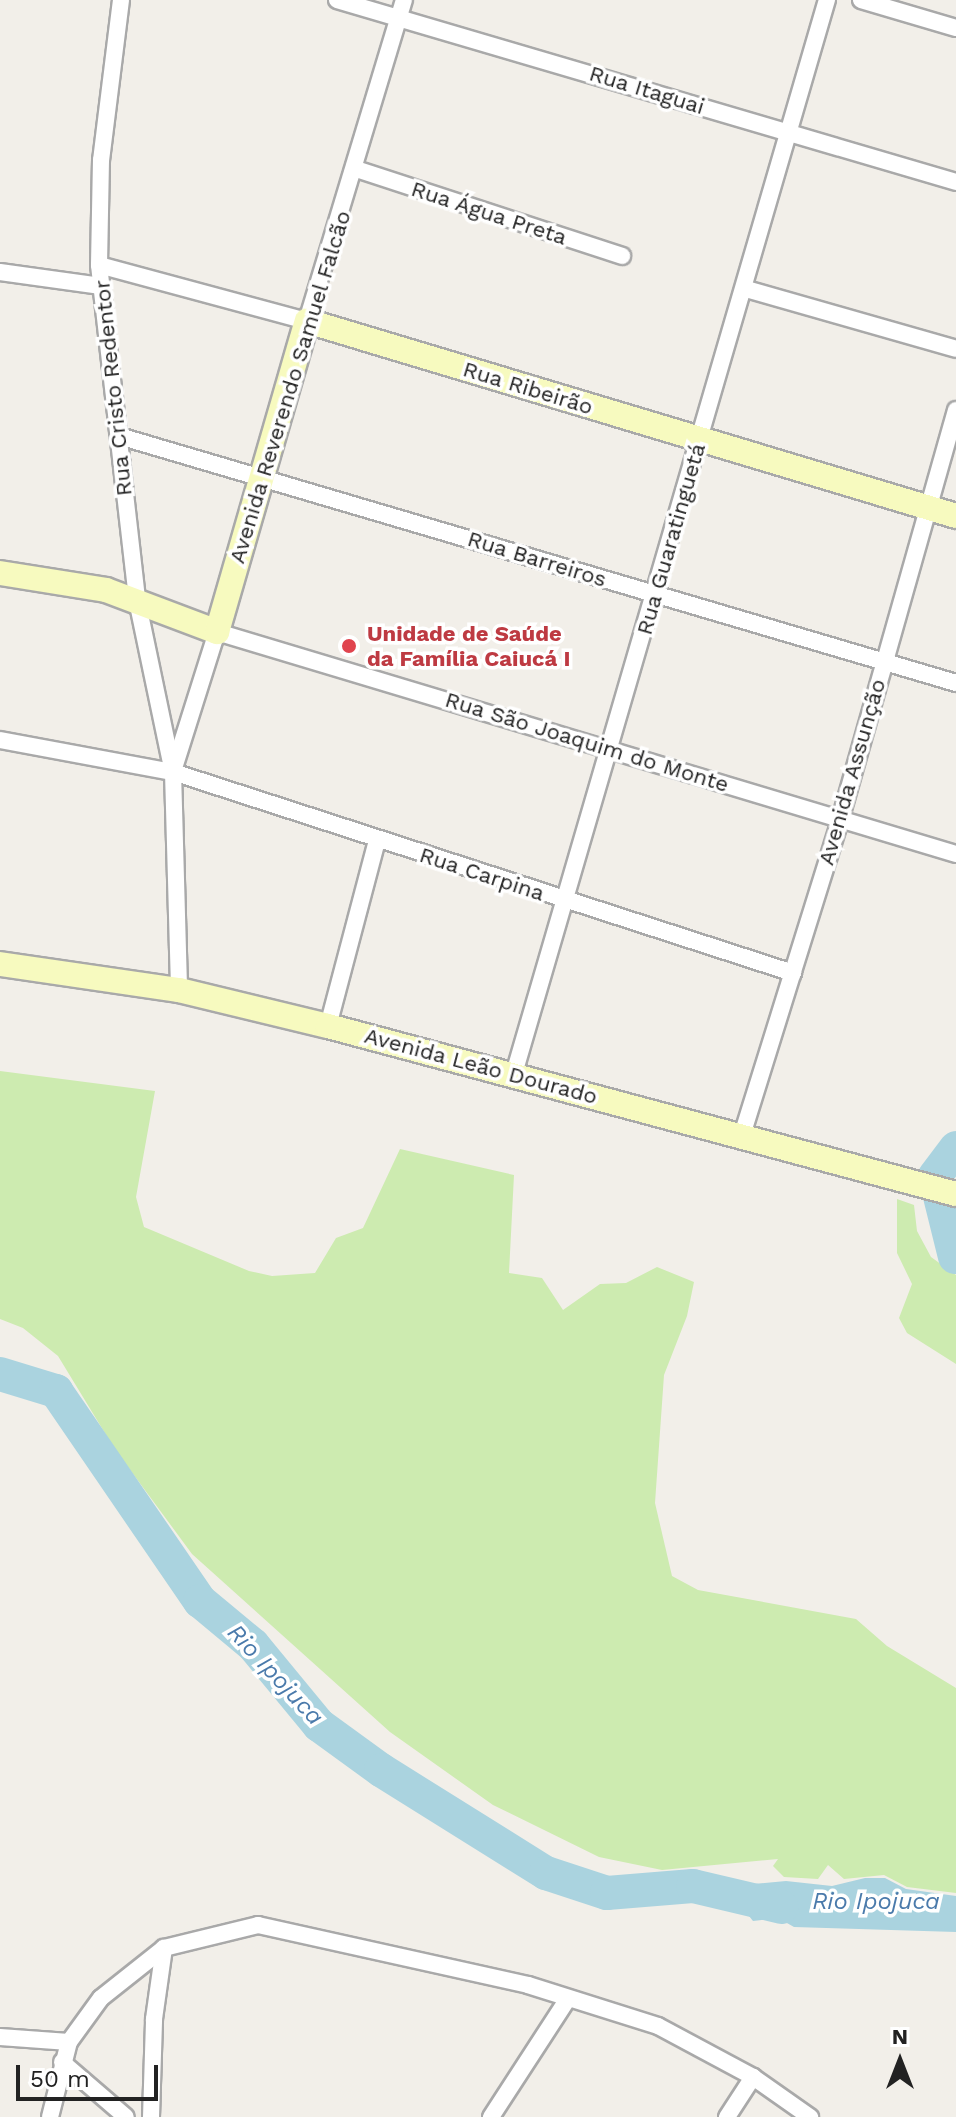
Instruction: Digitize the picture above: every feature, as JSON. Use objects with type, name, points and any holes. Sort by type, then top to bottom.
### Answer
[{"type":"main road","name":"Rua Ribeirão","points":[[307,321],[956,516]]},
{"type":"main road","name":"Avenida Reverendo Samuel Falcão","points":[[217,632],[307,321]]},
{"type":"main road","points":[[0,573],[137,600],[217,632]]},
{"type":"main road","name":"Avenida Leão Dourado","points":[[0,964],[179,990],[328,1026],[513,1077],[743,1132],[956,1194]]},
{"type":"street","name":"Rua Cristo Redentor","points":[[121,0],[101,160],[99,265],[137,600],[173,772]]},
{"type":"street","name":"Rua Itaguai","points":[[337,0],[402,8],[788,132],[956,182]]},
{"type":"street","name":"Rua Guaratinguetá","points":[[513,1077],[657,595],[827,0]]},
{"type":"street","points":[[861,0],[956,28]]},
{"type":"street","name":"Avenida Reverendo Samuel Falcão","points":[[307,321],[356,169],[402,8]]},
{"type":"street","name":"Rua Água Preta","points":[[356,169],[622,256]]},
{"type":"street","name":"Rua Ribeirão","points":[[99,265],[307,321]]},
{"type":"street","points":[[0,272],[101,286]]},
{"type":"street","points":[[746,289],[956,349]]},
{"type":"street","name":"Avenida Assunção","points":[[743,1132],[840,820],[956,410]]},
{"type":"street","name":"Rua Barreiros","points":[[119,436],[956,683]]},
{"type":"street","name":"Avenida Reverendo Samuel Falcão","points":[[173,772],[217,632]]},
{"type":"street","name":"Rua São Joaquim do Monte","points":[[217,632],[956,854]]},
{"type":"street","name":"Rua Carpina","points":[[0,740],[173,772],[566,902],[793,973]]},
{"type":"street","points":[[173,772],[179,990]]},
{"type":"street","points":[[328,1026],[377,840]]},
{"type":"street","points":[[50,2117],[69,2042],[101,1998],[164,1948],[198,1937],[258,1925],[486,1975],[658,2026],[753,2077],[810,2117]]},
{"type":"street","points":[[151,2117],[154,2019],[164,1948]]},
{"type":"street","points":[[491,2117],[567,2000]]},
{"type":"street","points":[[0,2037],[69,2042]]},
{"type":"street","points":[[62,2062],[126,2117]]},
{"type":"street","points":[[727,2117],[753,2077]]},
{"type":"green space","points":[[0,1071],[155,1091],[136,1197],[144,1227],[249,1271],[272,1276],[315,1273],[336,1238],[363,1228],[400,1149],[514,1175],[509,1273],[542,1278],[563,1310],[600,1284],[626,1283],[657,1267],[694,1282],[687,1316],[664,1375],[655,1503],[672,1576],[698,1590],[856,1619],[887,1646],[956,1688],[956,1893],[907,1887],[884,1875],[844,1879],[828,1865],[818,1879],[784,1877],[773,1866],[778,1859],[662,1870],[599,1857],[493,1805],[390,1732],[192,1554],[114,1448],[58,1356],[23,1328],[0,1319]]},
{"type":"green space","points":[[897,1199],[914,1205],[917,1231],[931,1257],[956,1275],[956,1364],[907,1333],[899,1318],[912,1284],[897,1253]]},
{"type":"water","name":"Rio Ipojuca","points":[[865,1878],[885,1878],[906,1889],[956,1896],[956,1932],[794,1927],[778,1918],[753,1921],[741,1906],[733,1879],[753,1884],[786,1881],[832,1886]]},
{"type":"waterway","points":[[955,1257],[935,1176],[956,1148]]},
{"type":"waterway","name":"Rio Ipojuca","points":[[0,1374],[56,1391],[200,1601],[253,1645],[319,1725],[381,1770],[546,1873],[607,1893],[693,1886],[782,1907]]},
{"type":"place","name":"Unidade de Saúde da Família Caiucá I","points":[[349,646]]}]
